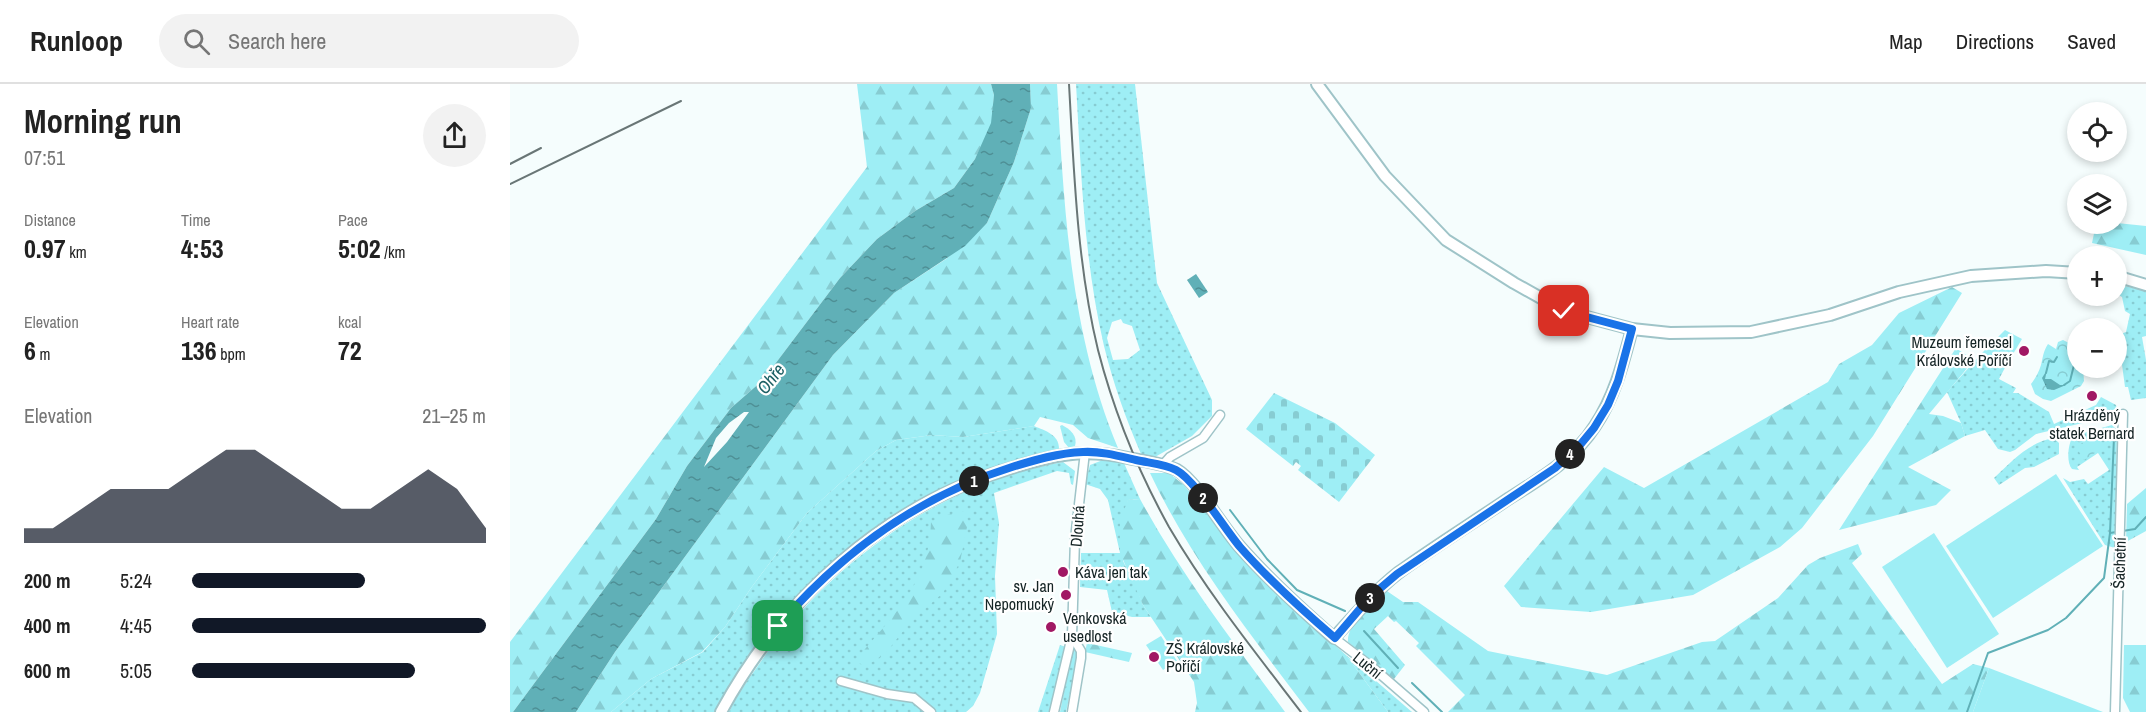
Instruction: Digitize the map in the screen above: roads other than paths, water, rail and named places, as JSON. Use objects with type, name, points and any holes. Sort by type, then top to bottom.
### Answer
[{"type":"street","points":[[1317,84],[1384,176],[1446,240],[1564,311],[1632,329],[1670,333],[1751,332],[1830,315],[1899,292],[1971,276],[2046,271],[2067,272]]},
{"type":"street","points":[[2127,279],[2146,285]]},
{"type":"street","points":[[1335,638],[1370,597],[1397,574],[1555,468],[1580,445],[1608,405],[1618,381],[1632,329]]},
{"type":"street","name":"Šachetní","points":[[2115,712],[2123,414]]},
{"type":"street","points":[[1162,466],[1170,457],[1203,438],[1220,415]]},
{"type":"street","name":"Luční","points":[[721,712],[751,661],[778,626],[825,575],[871,538],[923,505],[970,482],[1043,458],[1064,453],[1085,452],[1105,453],[1177,470],[1192,484],[1238,545],[1274,585],[1424,712]]},
{"type":"street","name":"Dlouhá","points":[[1054,712],[1072,636],[1076,527],[1085,452]]},
{"type":"street","name":"Dlouhá","points":[[1072,636],[1081,651],[1072,712]]},
{"type":"street","points":[[841,681],[887,694],[914,698],[931,712]]},
{"type":"water","name":"Ohře","points":[[991,84],[1030,84],[1031,108],[1014,162],[987,223],[965,246],[894,293],[833,355],[615,652],[576,712],[513,712],[656,519],[687,466],[731,408],[763,380],[840,278],[877,239],[915,211],[954,188],[975,159],[991,123],[994,95]],"holes":[[[744,412],[749,412],[727,442],[704,467],[716,438],[729,423]]]},
{"type":"water","points":[[1196,274],[1208,292],[1199,298],[1187,280]]},
{"type":"water","points":[[2047,370],[2045,379],[2066,385],[2054,390],[2047,389],[2042,378]]},
{"type":"waterway","points":[[2046,373],[2049,361],[2054,362],[2057,357]]},
{"type":"waterway","points":[[2064,385],[2071,378]]},
{"type":"waterway","points":[[2110,533],[2114,437]]},
{"type":"waterway","points":[[1230,510],[1267,559],[1297,590],[1345,611]]},
{"type":"waterway","points":[[1967,712],[1988,653],[2048,630],[2066,618],[2104,578],[2110,533],[2135,529],[2146,517]]},
{"type":"waterway","points":[[1364,631],[1398,668]]},
{"type":"waterway","points":[[1412,683],[1442,712]]},
{"type":"railway","points":[[1069,84],[1085,285],[1098,350],[1119,418],[1147,484],[1169,527],[1199,575],[1301,712]]},
{"type":"railway","points":[[510,184],[681,101]]},
{"type":"railway","points":[[510,164],[541,148]]},
{"type":"place","name":"Muzeum řemesel Královské Poříčí","points":[[2024,351]]},
{"type":"place","name":"Hrázděný statek Bernard","points":[[2092,396]]},
{"type":"place","name":"Káva jen tak","points":[[1063,572]]},
{"type":"place","name":"sv. Jan Nepomucký","points":[[1066,595]]},
{"type":"place","name":"Venkovská usedlost","points":[[1051,627]]},
{"type":"place","name":"ZŠ Královské Poříčí","points":[[1154,657]]}]
